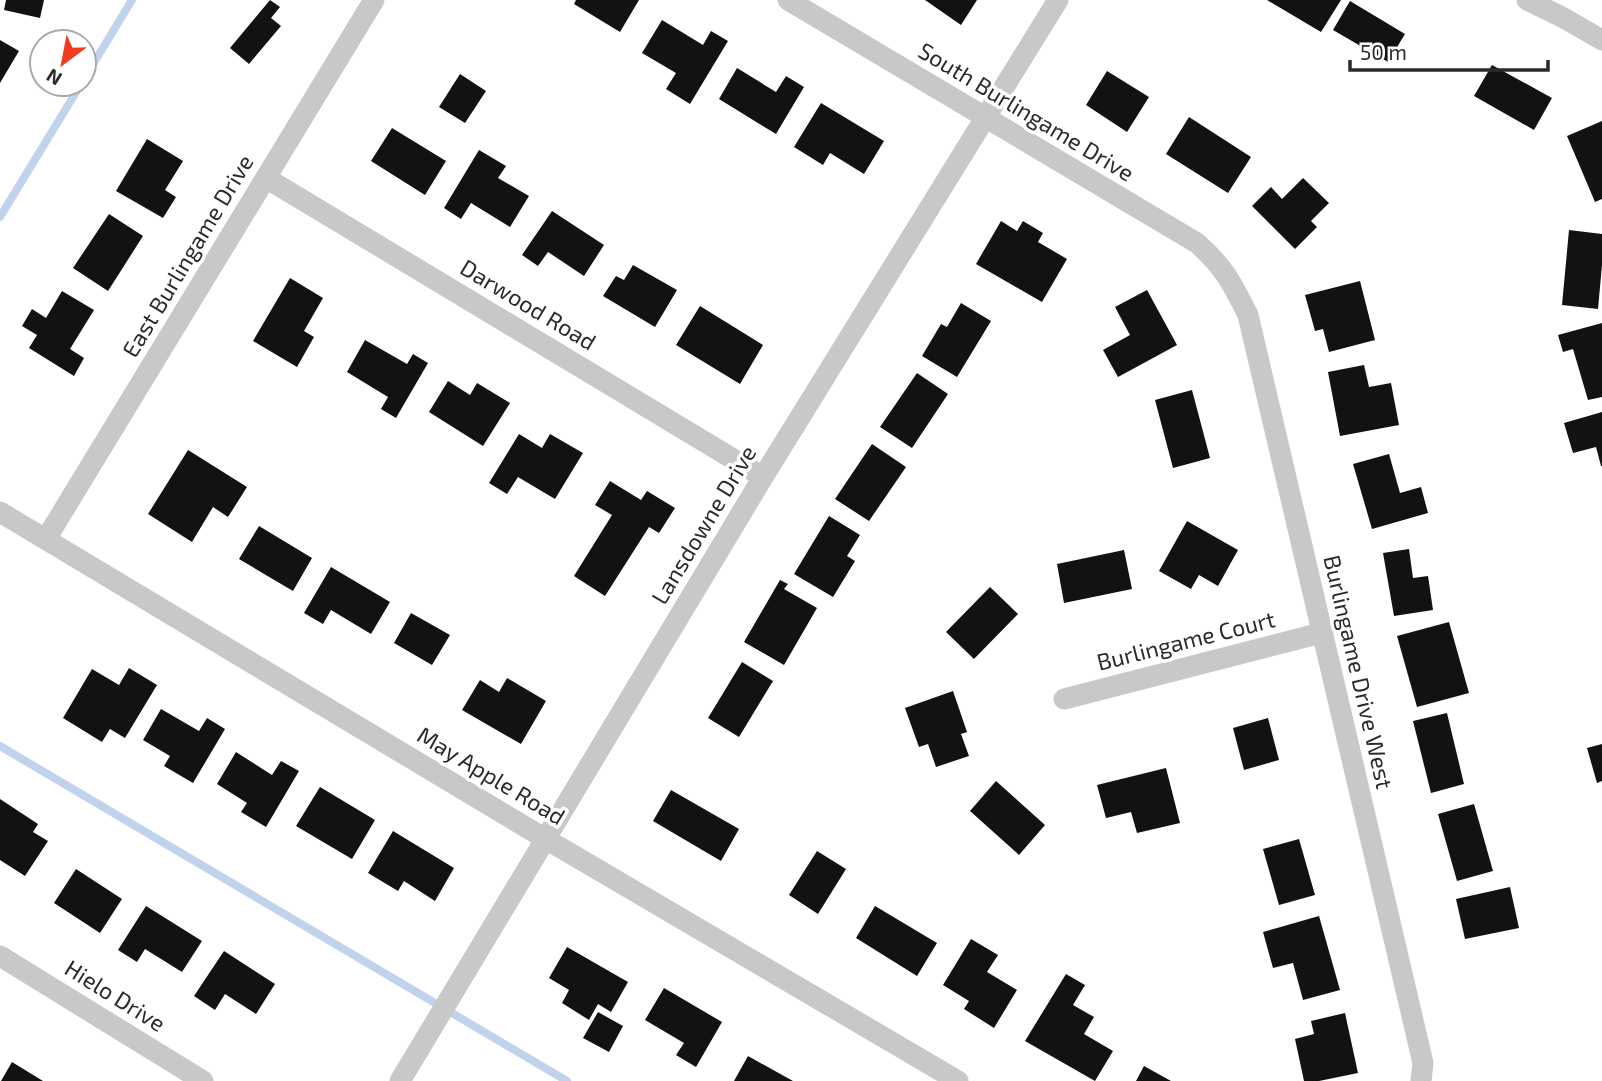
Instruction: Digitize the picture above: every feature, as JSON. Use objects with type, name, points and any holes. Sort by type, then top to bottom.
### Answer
[{"type":"street","name":"East Burlingame Drive","points":[[46,539],[374,0]]},
{"type":"street","name":"South Burlingame Drive","points":[[788,0],[1197,243],[1230,278]]},
{"type":"street","name":"Lansdowne Drive","points":[[400,1081],[763,477],[1058,0]]},
{"type":"street","points":[[1527,0],[1602,40]]},
{"type":"street","name":"Darwood Road","points":[[266,178],[763,477]]},
{"type":"street","name":"Burlingame Drive West","points":[[1230,278],[1248,315],[1423,1063],[1421,1081]]},
{"type":"street","name":"May Apple Road","points":[[0,512],[544,838],[957,1081]]},
{"type":"street","name":"Burlingame Court","points":[[1064,699],[1321,633]]},
{"type":"street","name":"Hielo Drive","points":[[0,957],[203,1081]]},
{"type":"building","points":[[6,0],[44,0],[40,18],[4,10]]},
{"type":"building","points":[[270,0],[280,7],[271,18],[281,26],[249,64],[230,48]]},
{"type":"building","points":[[576,0],[639,0],[620,32],[574,4]]},
{"type":"building","points":[[925,0],[977,0],[961,25]]},
{"type":"building","points":[[1267,0],[1341,0],[1321,32]]},
{"type":"building","points":[[1350,1],[1405,34],[1388,62],[1333,30]]},
{"type":"building","points":[[662,20],[703,45],[711,31],[728,41],[690,104],[666,89],[676,73],[642,53]]},
{"type":"building","points":[[0,40],[19,51],[0,83]]},
{"type":"building","points":[[1492,65],[1552,98],[1534,130],[1474,96]]},
{"type":"building","points":[[737,68],[776,92],[786,76],[804,87],[776,134],[719,99]]},
{"type":"building","points":[[1107,71],[1149,97],[1127,132],[1086,105]]},
{"type":"building","points":[[460,74],[486,91],[465,123],[439,107]]},
{"type":"building","points":[[821,103],[884,141],[864,174],[830,153],[823,165],[794,147]]},
{"type":"building","points":[[1189,117],[1251,157],[1228,193],[1166,154]]},
{"type":"building","points":[[1602,121],[1602,199],[1595,202],[1567,136]]},
{"type":"building","points":[[392,128],[446,161],[425,195],[371,161]]},
{"type":"building","points":[[147,139],[183,161],[165,190],[176,197],[163,218],[116,191]]},
{"type":"building","points":[[479,150],[506,166],[498,178],[529,196],[510,227],[471,203],[461,219],[444,208]]},
{"type":"building","points":[[1303,178],[1329,203],[1311,221],[1317,227],[1295,249],[1252,206],[1271,187],[1282,199]]},
{"type":"building","points":[[552,211],[604,245],[584,276],[548,252],[538,266],[522,255]]},
{"type":"building","points":[[109,214],[143,236],[108,291],[73,268]]},
{"type":"building","points":[[1001,221],[1017,231],[1023,221],[1043,233],[1038,242],[1067,259],[1042,302],[976,264]]},
{"type":"building","points":[[1569,230],[1602,234],[1598,309],[1562,305]]},
{"type":"building","points":[[633,265],[677,290],[655,327],[603,296],[616,276],[624,280]]},
{"type":"building","points":[[290,278],[323,298],[304,331],[314,337],[297,367],[253,341]]},
{"type":"building","points":[[1360,281],[1375,340],[1329,352],[1323,329],[1315,331],[1305,295]]},
{"type":"building","points":[[1147,290],[1177,345],[1118,377],[1103,350],[1130,335],[1115,307]]},
{"type":"building","points":[[62,291],[94,310],[70,349],[84,358],[74,376],[29,348],[37,335],[22,326],[32,309],[46,318]]},
{"type":"building","points":[[961,303],[991,321],[957,377],[922,356],[941,324],[947,327]]},
{"type":"building","points":[[700,306],[763,345],[740,384],[676,345]]},
{"type":"building","points":[[1602,323],[1602,397],[1588,400],[1573,349],[1563,352],[1558,335]]},
{"type":"building","points":[[365,340],[407,364],[413,354],[428,363],[396,418],[381,409],[388,397],[347,372]]},
{"type":"building","points":[[1364,365],[1369,387],[1391,383],[1399,425],[1340,436],[1328,372]]},
{"type":"building","points":[[917,373],[948,394],[912,448],[880,427]]},
{"type":"building","points":[[448,381],[470,395],[477,383],[510,403],[483,446],[429,412]]},
{"type":"building","points":[[1192,390],[1210,458],[1173,468],[1155,400]]},
{"type":"building","points":[[1602,412],[1601,466],[1596,447],[1573,453],[1564,423]]},
{"type":"building","points":[[519,434],[542,448],[550,434],[583,453],[555,499],[518,477],[507,494],[489,483]]},
{"type":"building","points":[[872,444],[906,467],[869,521],[835,499]]},
{"type":"building","points":[[188,450],[247,487],[228,517],[213,507],[192,542],[148,514]]},
{"type":"building","points":[[1389,454],[1400,493],[1421,487],[1428,513],[1372,529],[1353,464]]},
{"type":"building","points":[[610,481],[641,500],[647,491],[675,508],[659,533],[649,527],[605,596],[574,576],[612,515],[595,505]]},
{"type":"building","points":[[829,516],[860,535],[847,556],[855,561],[833,597],[794,574]]},
{"type":"building","points":[[1187,521],[1238,550],[1218,586],[1199,575],[1191,589],[1159,571]]},
{"type":"building","points":[[259,526],[312,558],[293,591],[239,559]]},
{"type":"building","points":[[1409,549],[1413,578],[1428,576],[1433,610],[1394,616],[1383,553]]},
{"type":"building","points":[[1124,550],[1132,589],[1064,603],[1057,564]]},
{"type":"building","points":[[331,567],[390,602],[371,634],[331,610],[323,624],[304,613]]},
{"type":"building","points":[[780,580],[788,584],[784,589],[817,608],[784,665],[744,642]]},
{"type":"building","points":[[990,587],[1018,614],[974,659],[946,632]]},
{"type":"building","points":[[411,613],[450,635],[432,665],[394,643]]},
{"type":"building","points":[[1449,622],[1469,693],[1417,707],[1397,636]]},
{"type":"building","points":[[742,662],[773,681],[739,737],[708,718]]},
{"type":"building","points":[[129,668],[157,685],[125,738],[110,729],[102,742],[63,718],[92,669],[119,685]]},
{"type":"building","points":[[507,678],[546,701],[521,744],[462,710],[480,680],[499,692]]},
{"type":"building","points":[[953,691],[967,732],[961,734],[969,756],[936,767],[928,744],[919,747],[905,708]]},
{"type":"building","points":[[161,709],[199,731],[207,718],[225,729],[193,783],[164,766],[170,756],[143,740]]},
{"type":"building","points":[[1447,713],[1464,784],[1431,793],[1413,721]]},
{"type":"building","points":[[1268,718],[1279,760],[1244,770],[1233,728]]},
{"type":"building","points":[[1602,744],[1602,781],[1597,783],[1587,748]]},
{"type":"building","points":[[236,752],[272,775],[281,761],[299,771],[266,827],[241,812],[247,803],[217,784]]},
{"type":"building","points":[[1166,768],[1180,823],[1137,833],[1131,812],[1106,818],[1097,785]]},
{"type":"building","points":[[996,781],[1045,825],[1019,855],[970,811]]},
{"type":"building","points":[[320,787],[375,820],[352,859],[296,826]]},
{"type":"building","points":[[671,790],[739,829],[721,861],[653,821]]},
{"type":"building","points":[[0,799],[38,824],[33,832],[48,841],[25,876],[0,860]]},
{"type":"building","points":[[1474,804],[1493,871],[1457,881],[1438,814]]},
{"type":"building","points":[[393,831],[454,868],[435,901],[404,881],[398,891],[368,873]]},
{"type":"building","points":[[1299,839],[1315,895],[1279,905],[1263,849]]},
{"type":"building","points":[[817,851],[846,869],[818,914],[789,895]]},
{"type":"building","points":[[76,869],[122,899],[100,933],[54,903]]},
{"type":"building","points":[[1510,887],[1519,928],[1465,939],[1456,899]]},
{"type":"building","points":[[146,906],[202,941],[182,972],[145,949],[137,962],[118,950]]},
{"type":"building","points":[[875,906],[937,943],[917,976],[856,938]]},
{"type":"building","points":[[1319,916],[1340,990],[1303,1000],[1293,963],[1273,968],[1263,932]]},
{"type":"building","points":[[971,939],[998,955],[987,972],[1017,990],[994,1028],[964,1009],[969,1001],[943,985]]},
{"type":"building","points":[[567,947],[628,982],[611,1012],[598,1004],[589,1020],[562,1003],[569,990],[549,978]]},
{"type":"building","points":[[224,951],[275,984],[256,1014],[225,994],[215,1010],[194,996]]},
{"type":"building","points":[[1066,974],[1085,985],[1073,1005],[1094,1017],[1084,1034],[1113,1051],[1095,1081],[1025,1041]]},
{"type":"building","points":[[664,988],[722,1022],[696,1067],[676,1055],[684,1043],[645,1020]]},
{"type":"building","points":[[598,1012],[623,1026],[609,1052],[583,1038]]},
{"type":"building","points":[[1345,1013],[1358,1073],[1319,1081],[1304,1081],[1295,1039],[1314,1034],[1311,1021]]},
{"type":"building","points":[[748,1056],[793,1081],[734,1081]]},
{"type":"building","points":[[12,1062],[43,1081],[1,1081]]},
{"type":"building","points":[[1144,1066],[1171,1081],[1136,1081]]},
{"type":"waterway","points":[[98,56],[132,0]]},
{"type":"waterway","points":[[0,217],[72,98]]},
{"type":"waterway","points":[[0,746],[567,1081]]}]
